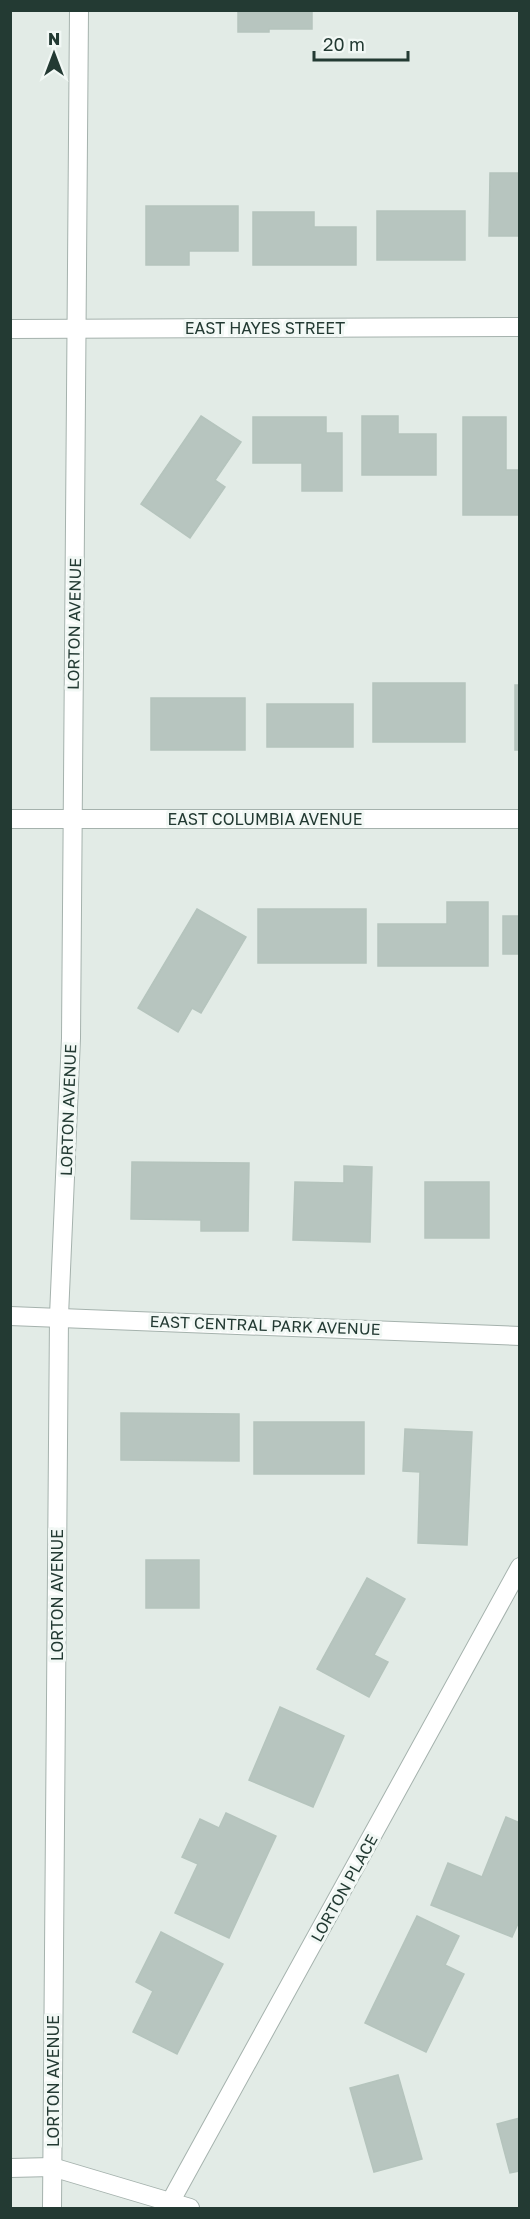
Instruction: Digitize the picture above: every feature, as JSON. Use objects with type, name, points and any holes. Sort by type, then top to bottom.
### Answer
[{"type":"street","name":"LORTON AVENUE","points":[[52,2208],[59,1316],[71,1038],[79,10]]},
{"type":"street","name":"EAST HAYES STREET","points":[[10,329],[519,327]]},
{"type":"street","name":"EAST COLUMBIA AVENUE","points":[[10,819],[519,819]]},
{"type":"street","name":"EAST CENTRAL PARK AVENUE","points":[[10,1316],[59,1316],[519,1336]]},
{"type":"street","name":"LORTON PLACE","points":[[169,2205],[519,1567]]},
{"type":"street","points":[[10,2168],[52,2167],[169,2205],[190,2208]]},
{"type":"building","points":[[238,10],[312,10],[312,29],[238,32]]},
{"type":"building","points":[[490,173],[520,173],[520,236],[489,236]]},
{"type":"building","points":[[146,206],[238,206],[238,251],[189,251],[189,265],[146,265]]},
{"type":"building","points":[[377,211],[465,211],[465,260],[377,260]]},
{"type":"building","points":[[253,212],[314,212],[314,227],[356,227],[356,265],[253,265]]},
{"type":"building","points":[[201,416],[241,442],[215,480],[225,487],[190,538],[141,504]]},
{"type":"building","points":[[362,416],[398,416],[398,434],[436,434],[436,475],[362,475]]},
{"type":"building","points":[[253,417],[326,417],[326,433],[342,433],[342,491],[302,491],[302,463],[253,463]]},
{"type":"building","points":[[463,417],[506,417],[506,470],[520,470],[520,515],[463,515]]},
{"type":"building","points":[[373,683],[465,683],[465,742],[373,742]]},
{"type":"building","points":[[515,685],[520,685],[520,750],[515,750]]},
{"type":"building","points":[[151,698],[245,698],[245,750],[151,750]]},
{"type":"building","points":[[267,704],[353,704],[353,747],[267,747]]},
{"type":"building","points":[[447,902],[488,902],[488,966],[378,966],[378,924],[447,924]]},
{"type":"building","points":[[197,909],[246,937],[201,1013],[192,1008],[178,1032],[138,1008]]},
{"type":"building","points":[[258,909],[366,909],[366,963],[258,963]]},
{"type":"building","points":[[503,916],[520,916],[520,954],[503,954]]},
{"type":"building","points":[[132,1162],[249,1163],[248,1231],[201,1231],[201,1220],[131,1219]]},
{"type":"building","points":[[344,1166],[372,1167],[370,1242],[293,1240],[295,1182],[344,1183]]},
{"type":"building","points":[[425,1182],[489,1182],[489,1238],[425,1238]]},
{"type":"building","points":[[121,1413],[239,1414],[239,1461],[121,1460]]},
{"type":"building","points":[[254,1422],[364,1422],[364,1474],[254,1474]]},
{"type":"building","points":[[405,1429],[472,1432],[467,1545],[418,1543],[420,1472],[403,1471]]},
{"type":"building","points":[[146,1560],[199,1560],[199,1608],[146,1608]]},
{"type":"building","points":[[367,1578],[405,1599],[374,1655],[388,1662],[369,1697],[317,1669]]},
{"type":"building","points":[[280,1707],[344,1736],[313,1807],[249,1780]]},
{"type":"building","points":[[226,1813],[276,1836],[229,1938],[175,1913],[198,1864],[182,1857],[200,1819],[219,1828]]},
{"type":"building","points":[[506,1817],[520,1823],[520,1919],[512,1937],[431,1905],[448,1863],[482,1877]]},
{"type":"building","points":[[417,1916],[459,1936],[445,1965],[464,1974],[426,2052],[365,2023]]},
{"type":"building","points":[[161,1932],[223,1964],[177,2054],[133,2032],[153,1991],[136,1982]]},
{"type":"building","points":[[398,2075],[422,2159],[374,2172],[350,2088]]},
{"type":"building","points":[[520,2118],[520,2171],[510,2173],[497,2124]]}]
